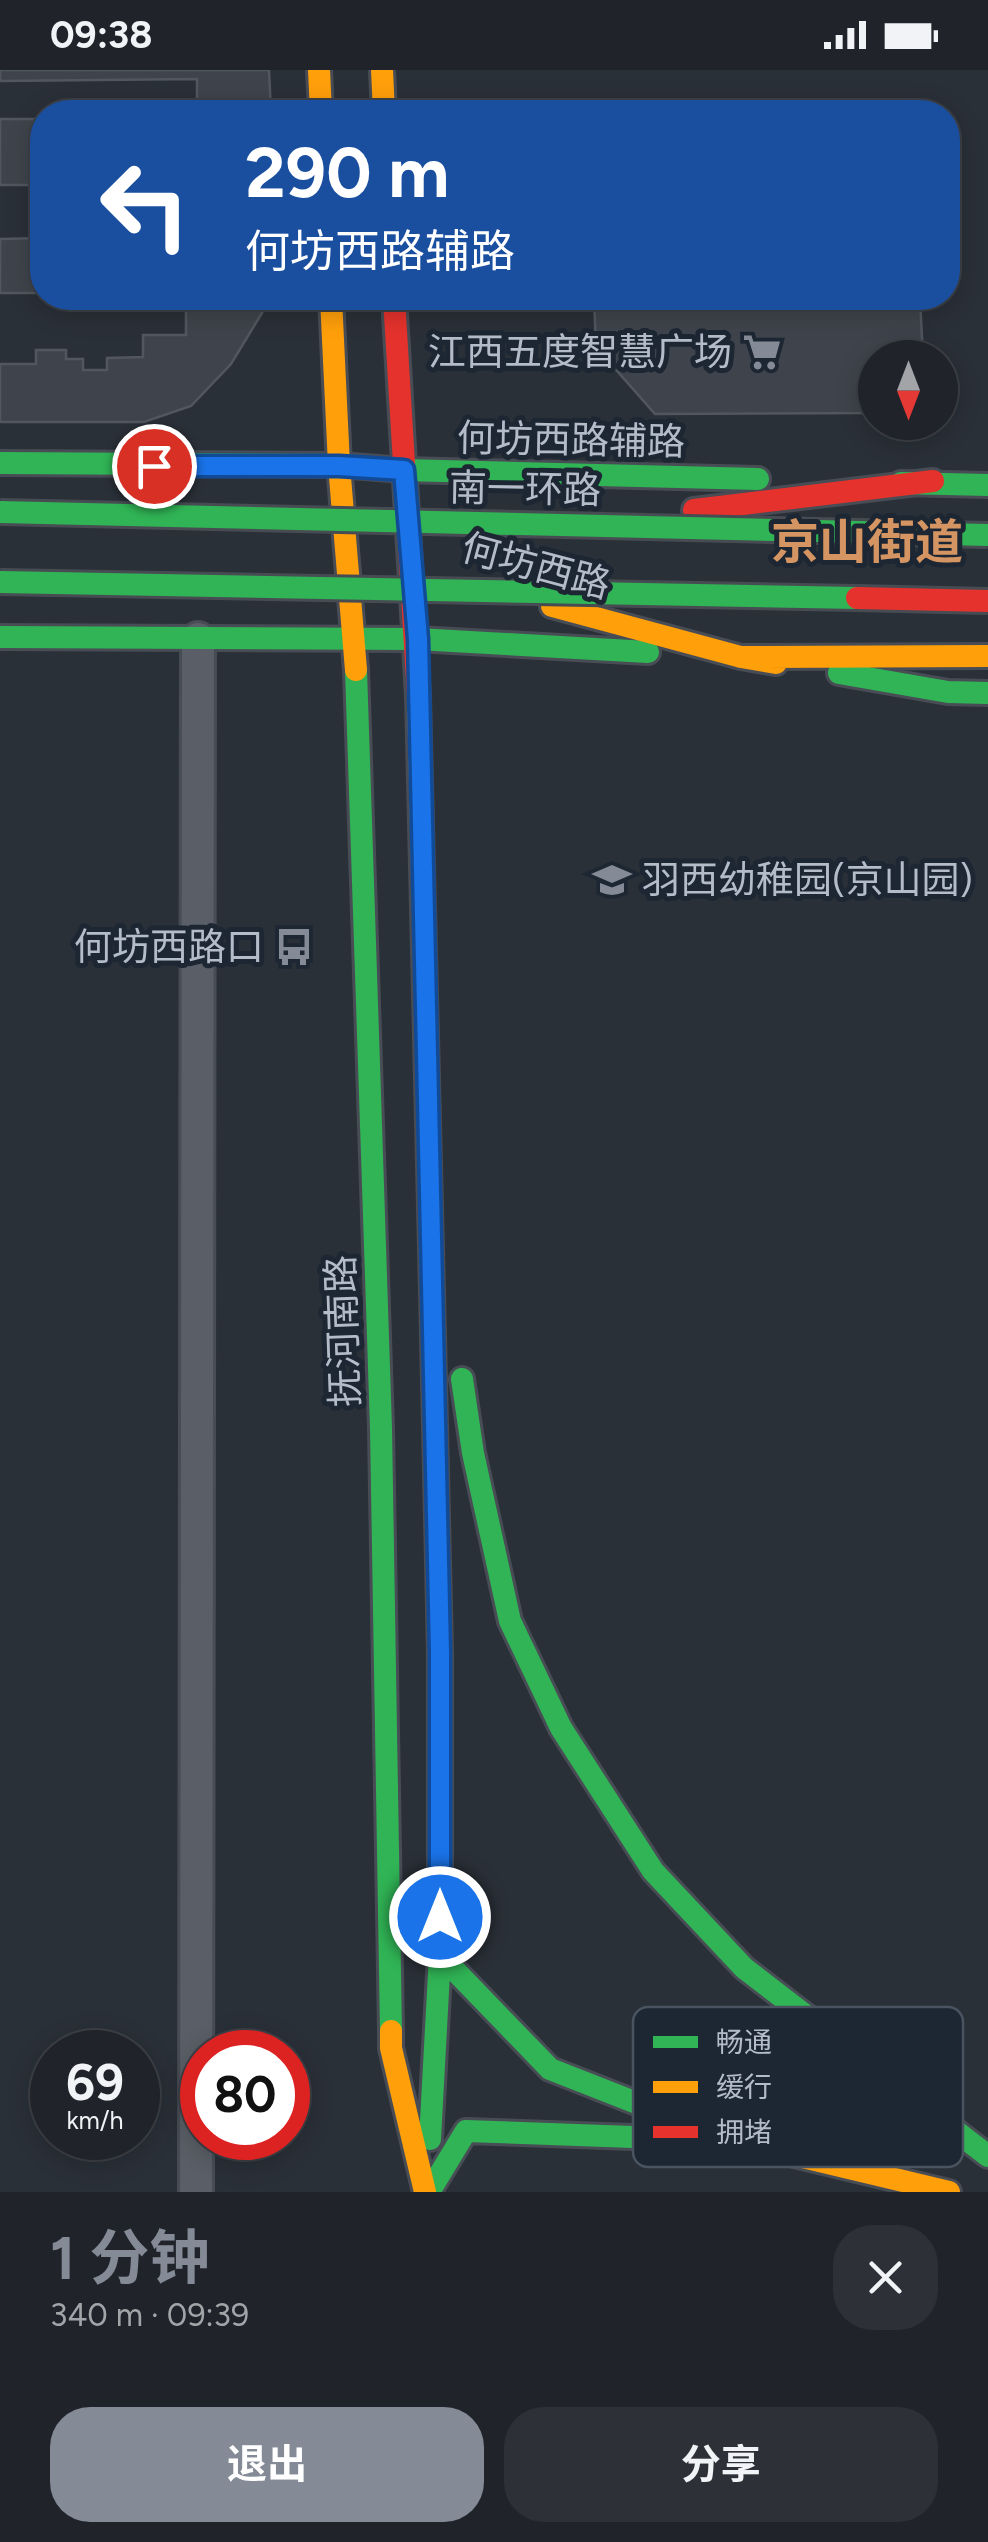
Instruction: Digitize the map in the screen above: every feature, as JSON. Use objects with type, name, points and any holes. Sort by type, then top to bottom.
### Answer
[{"type":"main road","points":[[319,70],[321,100]]},
{"type":"main road","points":[[382,70],[383,100]]},
{"type":"main road","name":"抚河南路","points":[[332,310],[339,466],[355,639],[381,1408],[391,2048],[427,2192]]},
{"type":"main road","points":[[395,310],[404,470],[404,554],[418,639],[440,1652],[440,1955],[427,2192]]},
{"type":"main road","name":"何坊西路辅路","points":[[0,463],[339,466],[901,483]]},
{"type":"main road","points":[[16,484],[80,466]]},
{"type":"main road","name":"何坊西路","points":[[0,560],[404,554],[901,483],[988,477]]},
{"type":"main road","points":[[901,483],[988,485]]},
{"type":"main road","name":"南一环路","points":[[0,512],[988,535]]},
{"type":"main road","points":[[0,527],[231,540]]},
{"type":"main road","name":"何坊西路","points":[[404,554],[741,657],[948,692],[988,693]]},
{"type":"main road","points":[[0,582],[988,600]]},
{"type":"main road","points":[[0,638],[418,639],[741,657],[988,656]]},
{"type":"main road","points":[[428,1149],[473,1454],[510,1621],[560,1728],[653,1871],[744,1968],[795,2007]]},
{"type":"main road","points":[[440,1955],[550,2069],[633,2102]]},
{"type":"main road","points":[[427,2192],[466,2131],[633,2137]]},
{"type":"main road","points":[[963,2137],[988,2156]]},
{"type":"main road","points":[[845,2167],[950,2192]]},
{"type":"street","points":[[196,2192],[198,639]]},
{"type":"building","points":[[0,70],[269,70],[270,100],[197,100],[197,79],[0,81]]},
{"type":"building","points":[[0,119],[30,119],[30,185],[0,185]]},
{"type":"building","points":[[30,238],[30,293],[0,293],[0,239]]},
{"type":"building","points":[[186,310],[263,310],[231,364],[191,406],[144,422],[0,422],[0,364],[36,364],[36,350],[66,350],[66,359],[83,359],[83,370],[107,370],[107,358],[143,357],[143,335],[186,335]]},
{"type":"building","name":"江西五度智慧广场","points":[[594,310],[921,310],[922,340],[858,340],[858,413],[655,414],[596,347]]},
{"type":"traffic: fast","points":[[0,463],[339,465],[758,479]]},
{"type":"traffic: fast","points":[[901,483],[988,485]]},
{"type":"traffic: fast","points":[[0,512],[988,535]]},
{"type":"traffic: fast","points":[[0,582],[857,598]]},
{"type":"traffic: fast","points":[[0,637],[417,639],[648,652]]},
{"type":"traffic: fast","points":[[356,670],[381,1428],[391,2031]]},
{"type":"traffic: fast","points":[[839,673],[948,692],[988,693]]},
{"type":"traffic: fast","points":[[432,1292],[440,1652],[440,1955],[550,2069],[633,2102]]},
{"type":"traffic: fast","points":[[462,1379],[473,1453],[510,1621],[561,1728],[653,1871],[744,1968],[795,2007]]},
{"type":"traffic: fast","points":[[430,2139],[440,1955]]},
{"type":"traffic: fast","points":[[429,2192],[466,2131],[633,2137]]},
{"type":"traffic: fast","points":[[963,2137],[988,2156]]},
{"type":"traffic: slow","points":[[319,70],[320,100]]},
{"type":"traffic: slow","points":[[382,70],[383,100]]},
{"type":"traffic: slow","points":[[332,310],[339,465],[356,670]]},
{"type":"traffic: slow","points":[[552,606],[776,663]]},
{"type":"traffic: slow","points":[[741,657],[988,656]]},
{"type":"traffic: slow","points":[[418,696],[432,1292]]},
{"type":"traffic: slow","points":[[391,2031],[391,2048],[425,2192]]},
{"type":"traffic: slow","points":[[844,2167],[949,2192]]},
{"type":"traffic: jam","points":[[395,310],[418,696]]},
{"type":"traffic: jam","points":[[694,510],[933,481]]},
{"type":"traffic: jam","points":[[857,598],[988,601]]},
{"type":"place","name":"江西五度智慧广场","points":[[762,352]]},
{"type":"place","name":"羽西幼稚园(京山园)","points":[[612,880]]},
{"type":"place","name":"何坊西路口","points":[[294,947]]},
{"type":"district","name":"京山街道","points":[[867,542]]},
{"type":"route","points":[[154,466],[404,470],[418,639],[440,1652],[440,1917]]}]
